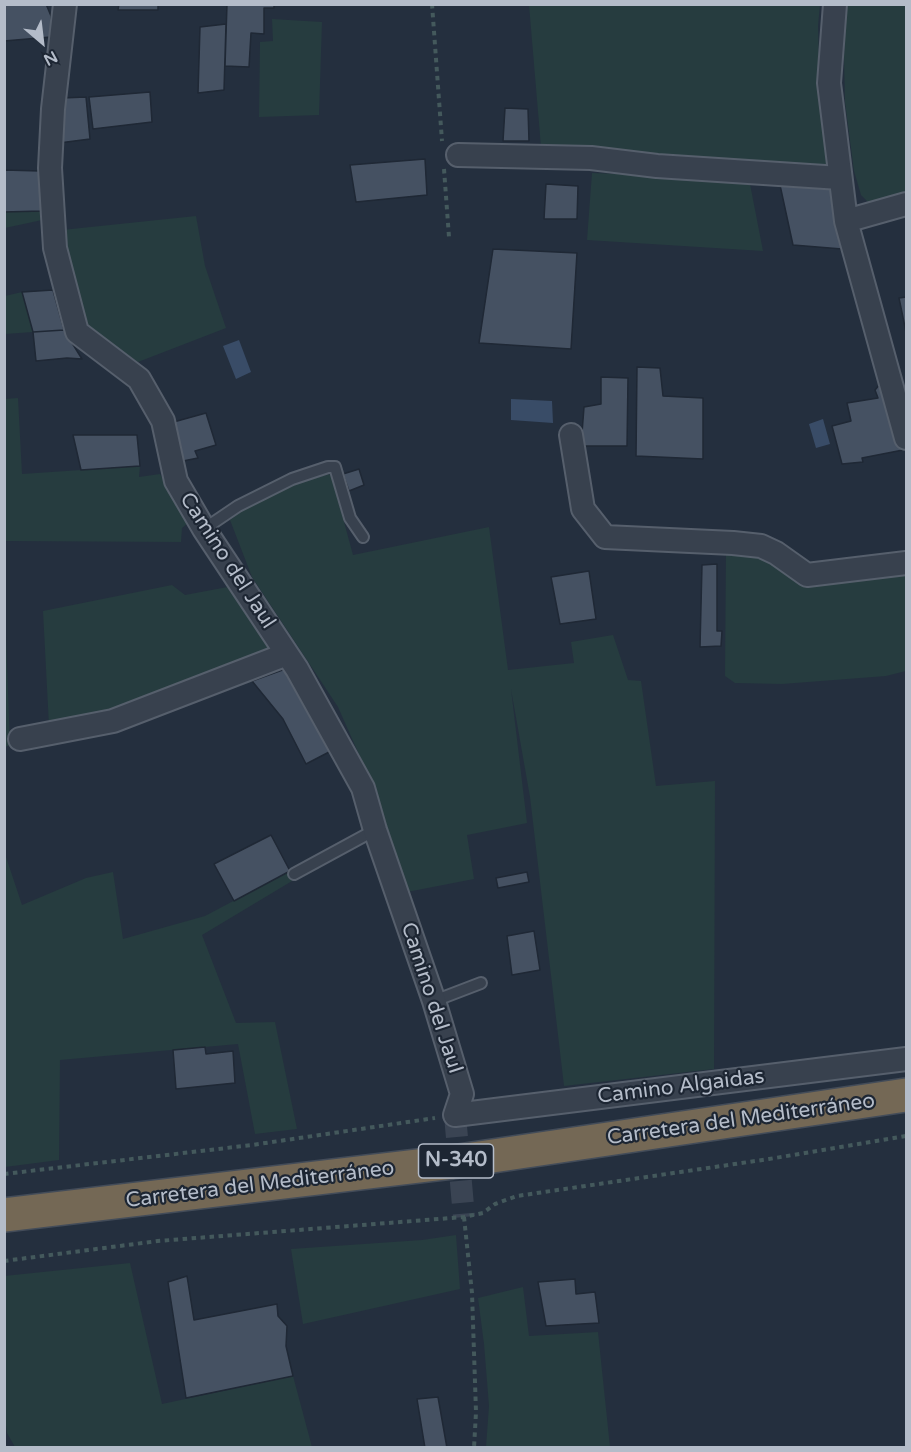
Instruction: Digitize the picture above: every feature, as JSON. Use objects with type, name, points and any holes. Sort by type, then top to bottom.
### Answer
[{"type":"highway","name":"Carretera del Mediterráneo","points":[[4,1215],[452,1162],[906,1095]]},
{"type":"street","name":"Camino del Jaul","points":[[65,4],[53,109],[50,168],[55,248],[76,332],[139,379],[163,421],[176,481],[204,529],[287,654],[363,788],[375,830],[434,1001],[462,1094],[456,1116]]},
{"type":"street","points":[[835,4],[829,83],[846,221],[906,438]]},
{"type":"street","points":[[448,155],[591,158],[657,166],[840,178]]},
{"type":"street","points":[[846,221],[906,204]]},
{"type":"street","points":[[571,435],[583,509],[605,537],[761,546],[776,553],[807,575],[906,563]]},
{"type":"street","name":"Camino del Jaul","points":[[20,739],[113,721],[287,654]]},
{"type":"street","name":"Camino Algaidas","points":[[456,1116],[906,1059]]},
{"type":"lane","points":[[204,529],[247,501],[292,478],[335,467],[350,518],[363,537]]},
{"type":"lane","points":[[294,874],[375,830]]},
{"type":"lane","points":[[434,1001],[481,982]]},
{"type":"path","points":[[432,4],[448,155],[449,237]]},
{"type":"path","points":[[4,1174],[252,1145],[456,1116]]},
{"type":"path","points":[[4,1261],[158,1241],[464,1217],[483,1213],[495,1204],[517,1196],[769,1159],[906,1136]]},
{"type":"path","points":[[464,1217],[472,1293],[476,1412],[474,1448]]},
{"type":"green space","points":[[529,5],[820,5],[818,26],[820,99],[827,172],[541,147]]},
{"type":"green space","points":[[846,5],[906,5],[906,197],[870,204],[861,195],[854,171],[845,102]]},
{"type":"green space","points":[[272,19],[322,22],[319,115],[259,117],[260,42],[273,41]]},
{"type":"green space","points":[[592,173],[698,177],[750,184],[763,251],[587,240]]},
{"type":"green space","points":[[41,211],[42,220],[5,228],[4,212]]},
{"type":"green space","points":[[196,216],[205,266],[226,328],[138,362],[92,331],[79,316],[62,230]]},
{"type":"green space","points":[[22,292],[33,332],[5,334],[5,296]]},
{"type":"green space","points":[[18,398],[22,474],[140,466],[139,477],[160,474],[188,523],[182,528],[181,542],[5,541],[5,399]]},
{"type":"green space","points":[[331,474],[353,555],[489,527],[508,670],[574,663],[571,642],[613,635],[628,680],[641,681],[656,786],[715,781],[714,1069],[564,1086],[530,797],[511,689],[527,823],[467,835],[474,879],[407,892],[392,841],[365,768],[338,707],[252,577],[230,520],[244,509],[303,481]]},
{"type":"green space","points":[[726,549],[759,552],[791,574],[906,572],[906,671],[886,676],[782,684],[735,683],[725,676]]},
{"type":"green space","points":[[4,583],[10,745],[5,747],[4,747]]},
{"type":"green space","points":[[172,585],[185,595],[233,586],[278,651],[115,713],[49,726],[43,611]]},
{"type":"green space","points":[[4,851],[22,905],[86,878],[113,872],[123,939],[205,916],[290,871],[292,881],[202,935],[236,1023],[275,1022],[297,1129],[255,1134],[238,1044],[60,1060],[59,1160],[5,1167]]},
{"type":"green space","points":[[456,1235],[460,1289],[303,1324],[291,1249],[422,1240]]},
{"type":"green space","points":[[130,1263],[162,1404],[293,1376],[312,1447],[15,1447],[7,1433],[5,1419],[4,1276]]},
{"type":"green space","points":[[523,1287],[529,1336],[598,1332],[610,1447],[486,1447],[489,1406],[478,1298]]},
{"type":"water","points":[[239,340],[251,372],[236,379],[223,346]]},
{"type":"water","points":[[511,399],[552,401],[553,423],[511,420]]},
{"type":"water","points":[[823,419],[830,444],[816,448],[809,424]]},
{"type":"building","points":[[4,4],[46,4],[51,16],[51,37],[4,41]]},
{"type":"building","points":[[119,4],[158,4],[158,10],[118,10]]},
{"type":"building","points":[[227,4],[274,4],[274,8],[264,8],[264,34],[251,33],[249,67],[225,66]]},
{"type":"building","points":[[226,24],[224,90],[198,93],[200,27]]},
{"type":"building","points":[[150,92],[152,122],[93,129],[89,97]]},
{"type":"building","points":[[86,97],[90,139],[59,143],[62,98]]},
{"type":"building","points":[[505,108],[528,109],[529,141],[503,141]]},
{"type":"building","points":[[425,159],[427,195],[356,202],[350,165]]},
{"type":"building","points":[[4,170],[40,171],[41,211],[4,212]]},
{"type":"building","points":[[546,184],[578,186],[577,219],[544,219]]},
{"type":"building","points":[[780,185],[832,188],[842,249],[793,245]]},
{"type":"building","points":[[493,249],[577,253],[571,349],[479,343]]},
{"type":"building","points":[[53,290],[64,330],[33,332],[22,292]]},
{"type":"building","points":[[906,297],[906,332],[899,298]]},
{"type":"building","points":[[64,330],[82,359],[36,361],[33,332]]},
{"type":"building","points":[[637,367],[660,368],[663,396],[703,398],[703,459],[636,456]]},
{"type":"building","points":[[601,377],[628,378],[627,446],[581,446],[584,407],[601,404]]},
{"type":"building","points":[[881,383],[889,389],[903,450],[862,458],[863,462],[842,464],[832,426],[851,421],[847,403],[878,398],[875,390]]},
{"type":"building","points":[[206,413],[216,445],[195,451],[198,458],[178,462],[170,423]]},
{"type":"building","points":[[73,435],[137,435],[140,466],[81,470]]},
{"type":"building","points":[[359,469],[364,485],[349,491],[343,474]]},
{"type":"building","points":[[717,564],[717,631],[722,631],[721,646],[700,647],[702,565]]},
{"type":"building","points":[[589,571],[596,619],[560,624],[551,577]]},
{"type":"building","points":[[288,668],[331,751],[306,764],[283,719],[252,681]]},
{"type":"building","points":[[271,835],[290,871],[234,901],[214,864]]},
{"type":"building","points":[[527,872],[529,882],[498,888],[496,878]]},
{"type":"building","points":[[534,931],[540,970],[512,975],[507,936]]},
{"type":"building","points":[[205,1047],[206,1054],[233,1051],[235,1083],[176,1089],[173,1050]]},
{"type":"building","points":[[187,1276],[194,1320],[277,1304],[278,1316],[287,1326],[286,1346],[293,1376],[186,1398],[168,1282]]},
{"type":"building","points":[[575,1279],[576,1294],[595,1292],[599,1323],[546,1326],[538,1282]]},
{"type":"building","points":[[438,1397],[447,1448],[425,1448],[417,1399]]},
{"type":"tunnel","points":[[455,1115],[464,1217]]}]
